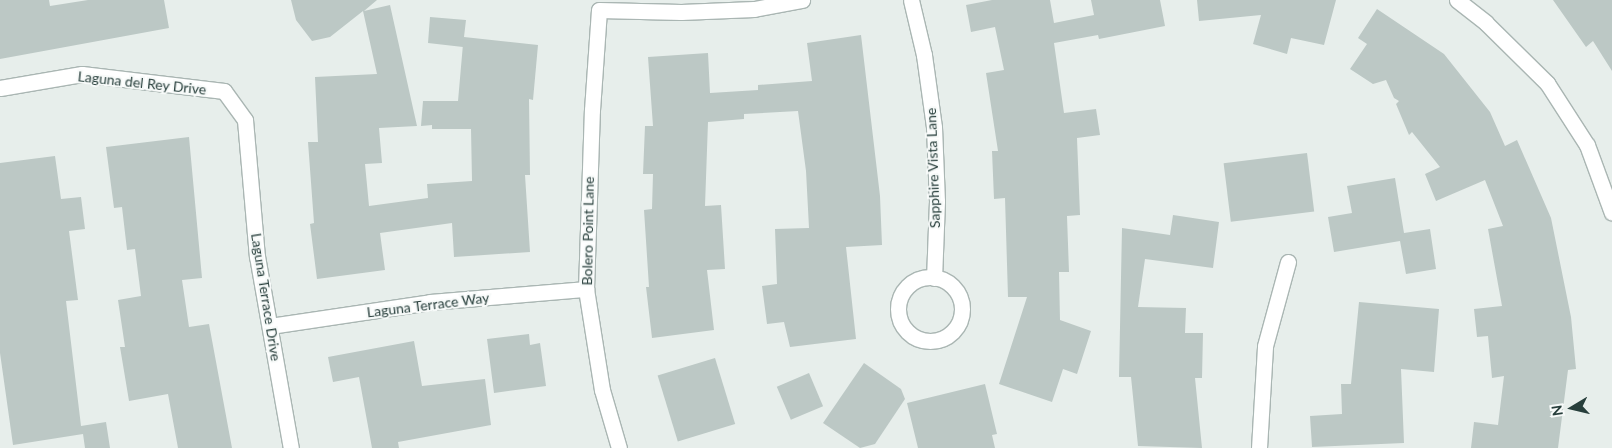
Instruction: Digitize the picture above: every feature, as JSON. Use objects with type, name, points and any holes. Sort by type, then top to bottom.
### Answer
[{"type":"street","name":"Bolero Point Lane","points":[[619,448],[602,390],[586,289],[592,110],[599,10],[718,11],[754,9],[802,0]]},
{"type":"street","name":"Sapphire Vista Lane","points":[[912,0],[924,55],[934,128],[937,201],[934,278]]},
{"type":"street","points":[[1457,0],[1486,23],[1547,84],[1587,145],[1612,213]]},
{"type":"street","name":"Laguna del Rey Drive","points":[[0,88],[82,74],[224,91]]},
{"type":"street","name":"Laguna Terrace Drive","points":[[224,91],[245,120],[257,256],[292,448]]},
{"type":"street","points":[[1259,448],[1265,346],[1288,262]]},
{"type":"street","points":[[934,278],[943,280],[959,295],[961,316],[950,334],[931,341],[911,335],[904,327],[898,308],[901,297],[914,282],[934,278]]},
{"type":"street","name":"Laguna Terrace Way","points":[[270,326],[430,302],[586,289]]},
{"type":"building","points":[[0,0],[49,0],[50,6],[88,0],[164,0],[169,28],[0,59]]},
{"type":"building","points":[[291,0],[377,0],[364,11],[390,5],[417,126],[379,128],[382,163],[365,164],[369,206],[428,198],[427,184],[472,181],[471,129],[432,129],[432,125],[421,126],[423,101],[458,101],[463,47],[428,43],[430,17],[466,20],[464,37],[538,45],[533,100],[529,99],[530,175],[525,175],[530,252],[454,257],[452,223],[380,233],[385,270],[317,279],[310,224],[314,223],[308,142],[318,142],[315,77],[377,74],[363,11],[330,37],[312,41],[296,20]]},
{"type":"building","points":[[992,0],[1050,0],[1054,23],[1094,15],[1091,0],[1160,0],[1165,26],[1099,39],[1098,35],[1054,43],[1064,113],[1096,109],[1100,135],[1077,138],[1080,215],[1067,216],[1069,272],[1059,272],[1060,320],[1091,331],[1077,374],[1063,369],[1052,402],[999,384],[1027,297],[1008,297],[1005,198],[994,199],[992,151],[998,151],[986,73],[1004,70],[995,27],[971,32],[966,5]]},
{"type":"building","points":[[1197,0],[1336,0],[1324,45],[1291,38],[1287,54],[1253,44],[1261,15],[1199,21]]},
{"type":"building","points":[[1553,0],[1612,0],[1612,71],[1593,41],[1586,47]]},
{"type":"building","points":[[1377,9],[1444,54],[1490,112],[1505,146],[1517,140],[1551,218],[1571,317],[1576,369],[1568,370],[1558,448],[1471,448],[1474,422],[1498,425],[1504,376],[1492,378],[1488,336],[1477,337],[1474,309],[1502,306],[1488,229],[1503,226],[1485,180],[1436,201],[1425,174],[1440,167],[1412,132],[1409,135],[1396,104],[1399,101],[1394,98],[1386,80],[1373,84],[1350,69],[1367,44],[1358,38]]},
{"type":"building","points":[[861,35],[880,196],[882,245],[846,247],[856,339],[790,347],[784,322],[767,324],[762,286],[777,284],[775,229],[809,228],[806,171],[798,111],[744,114],[744,119],[708,122],[705,206],[721,205],[725,269],[707,270],[714,330],[652,338],[646,287],[649,287],[644,210],[652,209],[653,174],[643,174],[645,126],[653,126],[648,57],[708,53],[710,93],[758,90],[758,85],[812,81],[807,43]]},
{"type":"building","points":[[189,137],[202,278],[182,280],[189,327],[209,324],[232,448],[178,448],[168,394],[129,401],[120,347],[125,347],[118,300],[141,296],[135,249],[127,250],[122,207],[114,208],[106,147]]},
{"type":"building","points":[[1307,153],[1314,212],[1231,222],[1224,163]]},
{"type":"building","points":[[55,156],[61,199],[81,197],[85,229],[69,231],[78,300],[66,301],[81,426],[106,422],[110,448],[85,448],[83,434],[13,445],[0,353],[0,163]]},
{"type":"building","points":[[1395,178],[1404,233],[1430,229],[1436,269],[1406,274],[1400,241],[1334,252],[1328,217],[1352,213],[1347,186]]},
{"type":"building","points":[[1173,215],[1219,222],[1213,268],[1145,259],[1138,307],[1186,308],[1185,333],[1203,333],[1202,378],[1195,378],[1202,448],[1138,446],[1131,377],[1119,377],[1122,228],[1170,235]]},
{"type":"building","points":[[1359,302],[1439,309],[1434,372],[1401,369],[1404,443],[1312,447],[1310,416],[1342,414],[1341,384],[1351,384]]},
{"type":"building","points":[[529,334],[530,345],[540,343],[546,386],[494,393],[487,339]]},
{"type":"building","points":[[414,341],[422,386],[485,379],[491,425],[398,442],[399,448],[372,448],[359,377],[333,382],[328,357]]},
{"type":"building","points":[[715,358],[735,424],[678,442],[658,376]]},
{"type":"building","points":[[864,363],[901,389],[905,399],[875,444],[860,448],[823,423]]},
{"type":"building","points":[[809,373],[823,406],[791,420],[777,387]]},
{"type":"building","points":[[985,384],[997,434],[992,435],[995,448],[918,448],[907,403]]}]
